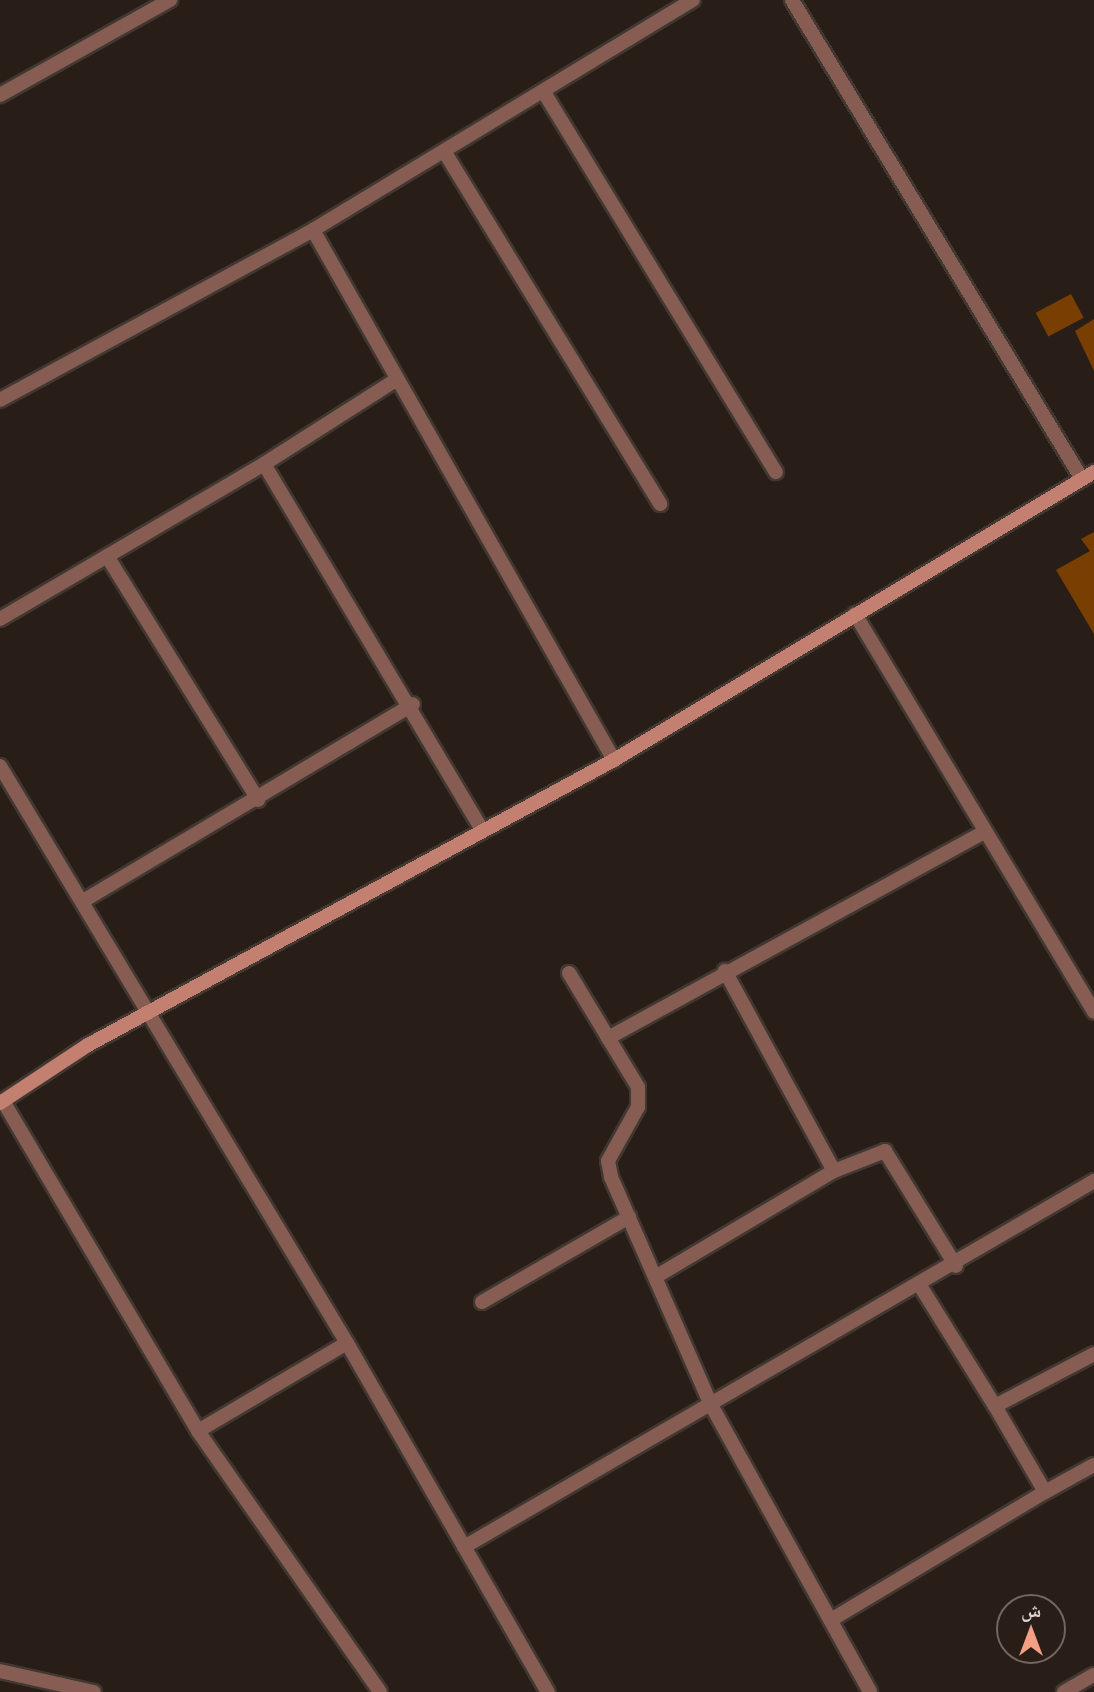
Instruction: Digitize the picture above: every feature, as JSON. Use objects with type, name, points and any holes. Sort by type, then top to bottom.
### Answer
[{"type":"main road","points":[[2,1102],[88,1045],[152,1016],[482,830],[614,760],[1088,475]]},
{"type":"street","points":[[0,95],[170,0]]},
{"type":"street","points":[[0,400],[313,230],[545,94],[693,0]]},
{"type":"street","points":[[792,0],[1088,475]]},
{"type":"street","points":[[545,94],[776,472]]},
{"type":"street","points":[[444,151],[660,504]]},
{"type":"street","points":[[313,230],[614,760]]},
{"type":"street","points":[[0,619],[264,464],[396,380]]},
{"type":"street","points":[[264,464],[413,704],[482,830]]},
{"type":"street","points":[[107,556],[258,800]]},
{"type":"street","points":[[855,614],[1094,1012]]},
{"type":"street","points":[[83,901],[258,800],[413,704]]},
{"type":"street","points":[[0,766],[347,1343],[548,1692]]},
{"type":"street","points":[[608,1038],[724,971],[793,941],[984,832]]},
{"type":"street","points":[[724,971],[834,1171]]},
{"type":"street","points":[[569,972],[638,1087],[638,1107],[608,1161],[629,1217],[657,1276],[710,1403],[870,1692]]},
{"type":"street","points":[[2,1102],[198,1431],[380,1692]]},
{"type":"street","points":[[657,1276],[834,1171],[885,1151],[956,1266]]},
{"type":"street","points":[[464,1547],[710,1403],[919,1284],[956,1266],[1094,1181]]},
{"type":"street","points":[[482,1302],[629,1217]]},
{"type":"street","points":[[919,1284],[1045,1492]]},
{"type":"street","points":[[198,1431],[347,1343]]},
{"type":"street","points":[[995,1406],[1094,1354]]},
{"type":"street","points":[[831,1620],[1094,1465]]},
{"type":"street","points":[[0,1671],[94,1692]]},
{"type":"street","points":[[1064,1692],[1094,1675]]},
{"type":"building","points":[[1071,294],[1084,318],[1048,337],[1036,313]]},
{"type":"building","points":[[1094,319],[1094,371],[1075,331]]},
{"type":"building","points":[[1094,532],[1094,634],[1056,570],[1090,551],[1081,539]]}]
